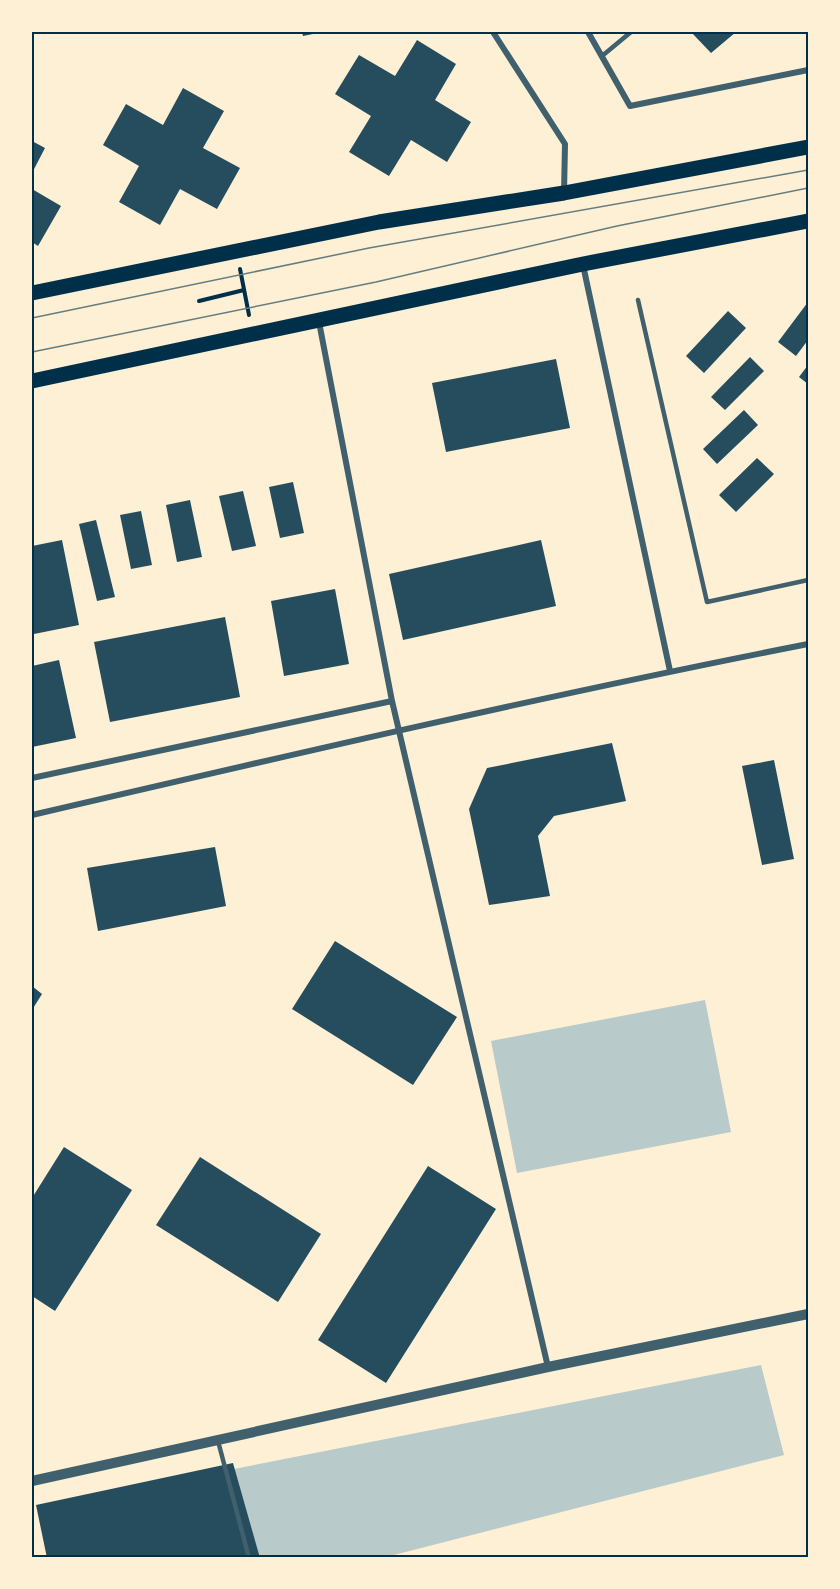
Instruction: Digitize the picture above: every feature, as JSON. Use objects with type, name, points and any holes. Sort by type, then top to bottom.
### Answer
[{"type":"main road","points":[[32,294],[379,222],[564,193],[808,147]]},
{"type":"main road","points":[[32,381],[583,264],[808,221]]},
{"type":"street","points":[[493,32],[565,144],[564,193]]},
{"type":"street","points":[[588,32],[630,106],[808,70]]},
{"type":"street","points":[[583,264],[670,671]]},
{"type":"street","points":[[319,321],[392,700],[548,1367]]},
{"type":"street","points":[[32,815],[399,730],[670,671],[808,644]]},
{"type":"street","points":[[32,778],[392,700]]},
{"type":"street","points":[[32,1480],[548,1367],[808,1314]]},
{"type":"lane","points":[[602,56],[631,32]]},
{"type":"lane","points":[[638,300],[707,602],[808,580]]},
{"type":"lane","points":[[218,1440],[249,1557]]},
{"type":"path","points":[[236,251],[254,335]]},
{"type":"path","points":[[199,301],[244,290]]},
{"type":"shaded area","points":[[705,1000],[731,1132],[517,1173],[491,1041]]},
{"type":"shaded area","points":[[761,1365],[784,1455],[382,1558],[259,1557],[234,1469]]},
{"type":"building","points":[[302,32],[317,32],[318,33],[303,36]]},
{"type":"building","points":[[691,32],[736,32],[711,53]]},
{"type":"building","points":[[417,40],[456,64],[435,100],[471,122],[447,162],[411,140],[389,176],[349,152],[371,116],[335,94],[359,55],[395,76]]},
{"type":"building","points":[[183,88],[224,111],[203,148],[240,168],[217,209],[180,189],[160,225],[119,202],[139,166],[103,145],[126,104],[163,125]]},
{"type":"building","points":[[32,141],[45,148],[32,173]]},
{"type":"building","points":[[32,189],[61,206],[38,246],[32,242]]},
{"type":"building","points":[[808,302],[808,340],[796,356],[778,342]]},
{"type":"building","points":[[728,311],[746,328],[704,373],[686,356]]},
{"type":"building","points":[[750,357],[764,371],[725,410],[711,397]]},
{"type":"building","points":[[556,359],[570,428],[446,452],[432,383]]},
{"type":"building","points":[[808,365],[808,384],[799,377]]},
{"type":"building","points":[[744,410],[758,425],[717,464],[703,449]]},
{"type":"building","points":[[757,458],[774,474],[736,512],[719,495]]},
{"type":"building","points":[[293,482],[304,533],[280,538],[269,487]]},
{"type":"building","points":[[243,491],[256,546],[232,551],[219,496]]},
{"type":"building","points":[[190,500],[202,557],[177,562],[166,505]]},
{"type":"building","points":[[141,511],[152,565],[131,569],[120,515]]},
{"type":"building","points":[[96,520],[115,597],[97,601],[79,524]]},
{"type":"building","points":[[62,540],[79,625],[34,634],[32,546]]},
{"type":"building","points":[[541,540],[556,606],[403,640],[389,574]]},
{"type":"building","points":[[335,589],[349,664],[284,676],[271,601]]},
{"type":"building","points":[[225,617],[240,697],[110,722],[94,642]]},
{"type":"building","points":[[59,660],[76,738],[32,747],[32,666]]},
{"type":"building","points":[[612,743],[626,801],[554,816],[538,836],[550,896],[489,905],[469,809],[487,768]]},
{"type":"building","points":[[774,760],[794,859],[762,865],[742,766]]},
{"type":"building","points":[[215,847],[226,906],[98,931],[87,868]]},
{"type":"building","points":[[335,941],[457,1017],[413,1085],[292,1009]]},
{"type":"building","points":[[32,986],[42,994],[32,1010]]},
{"type":"building","points":[[64,1147],[132,1190],[55,1311],[32,1296],[32,1198]]},
{"type":"building","points":[[200,1157],[321,1234],[278,1302],[156,1225]]},
{"type":"building","points":[[428,1166],[496,1209],[386,1383],[318,1340]]},
{"type":"building","points":[[233,1463],[260,1558],[47,1558],[36,1505]]},
{"type":"tram line","points":[[32,318],[369,248],[808,170]]},
{"type":"tram line","points":[[32,352],[376,282],[617,226],[808,188]]}]
